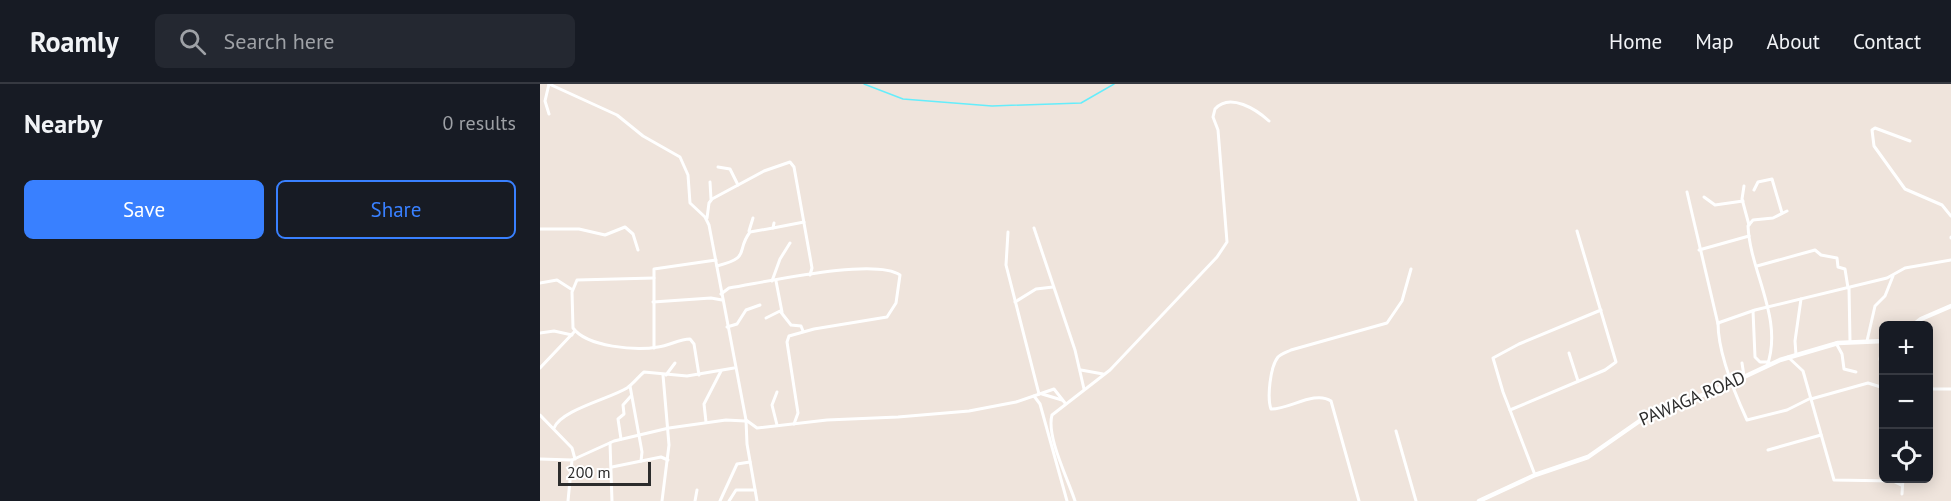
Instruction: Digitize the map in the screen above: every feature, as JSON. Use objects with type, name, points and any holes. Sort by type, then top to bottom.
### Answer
[{"type":"main road","points":[[1918,321],[1951,306]]},
{"type":"main road","name":"PAWAGA ROAD","points":[[1479,501],[1535,475],[1588,457],[1639,420],[1662,408],[1714,391],[1768,364],[1836,343],[1879,342]]},
{"type":"street","points":[[540,105],[545,98],[549,84],[617,115],[643,136],[680,157],[688,175],[690,203],[706,219]]},
{"type":"street","points":[[545,98],[549,114]]},
{"type":"street","points":[[1075,501],[1051,427],[1052,415],[1064,402],[1105,374],[1217,257],[1227,242],[1218,130],[1213,117],[1215,109],[1223,104],[1246,105],[1269,121]]},
{"type":"street","points":[[1910,141],[1894,133],[1875,128],[1872,130],[1874,146],[1905,189],[1941,205],[1951,216]]},
{"type":"street","points":[[711,199],[780,164],[790,162],[794,166],[812,268],[810,274]]},
{"type":"street","points":[[718,167],[730,169],[738,185]]},
{"type":"street","points":[[1754,190],[1760,181],[1772,179],[1782,213]]},
{"type":"street","points":[[710,182],[711,199],[706,219],[716,260],[746,421],[757,501]]},
{"type":"street","points":[[1744,186],[1743,201],[1749,225],[1749,236],[1768,307],[1771,331],[1768,364],[1760,362],[1755,357],[1753,311]]},
{"type":"street","points":[[1687,192],[1729,373],[1740,407],[1750,421],[1787,410],[1811,399],[1864,384],[1879,387]]},
{"type":"street","points":[[1704,197],[1715,205],[1743,201]]},
{"type":"street","points":[[1749,225],[1753,220],[1769,219],[1787,212]]},
{"type":"street","points":[[717,266],[735,261],[741,255],[753,218]]},
{"type":"street","points":[[749,233],[773,225],[804,222]]},
{"type":"street","points":[[540,229],[579,229],[605,235],[625,227],[633,234],[638,250]]},
{"type":"street","points":[[1034,228],[1080,369],[1084,389]]},
{"type":"street","points":[[1510,410],[1605,370],[1616,362],[1577,231]]},
{"type":"street","points":[[1008,232],[1006,265],[1040,394]]},
{"type":"street","points":[[1699,250],[1749,236]]},
{"type":"street","points":[[790,243],[780,259],[774,281],[782,313],[791,325],[801,326],[803,331]]},
{"type":"street","points":[[1757,266],[1815,250],[1821,255],[1837,258],[1837,266],[1845,269],[1849,288],[1850,341]]},
{"type":"street","points":[[654,348],[653,302],[656,267],[716,260]]},
{"type":"street","points":[[1718,324],[1723,319],[1893,276],[1905,268],[1951,260]]},
{"type":"street","points":[[1359,501],[1331,401],[1323,398],[1271,409],[1274,370],[1278,358],[1291,350],[1388,322],[1402,301],[1411,268]]},
{"type":"street","points":[[721,294],[729,288],[810,274],[867,270],[895,272],[900,278],[893,310],[887,317],[791,334],[787,342],[798,413],[794,424]]},
{"type":"street","points":[[1867,341],[1875,306],[1885,296],[1893,276]]},
{"type":"street","points":[[540,368],[575,331],[572,290],[574,283],[582,279],[654,278]]},
{"type":"street","points":[[540,283],[557,280],[572,290]]},
{"type":"street","points":[[1015,302],[1036,289],[1053,287]]},
{"type":"street","points":[[653,302],[711,298],[722,300]]},
{"type":"street","points":[[1796,355],[1794,342],[1801,299]]},
{"type":"street","points":[[727,327],[737,324],[746,310],[760,305]]},
{"type":"street","points":[[766,318],[778,310],[782,313]]},
{"type":"street","points":[[1535,475],[1493,362],[1494,357],[1601,310]]},
{"type":"street","points":[[540,333],[554,331],[572,335]]},
{"type":"street","points":[[575,331],[603,344],[641,349],[690,339],[694,344],[699,375]]},
{"type":"street","points":[[1836,343],[1842,354],[1844,369],[1856,372]]},
{"type":"street","points":[[1569,353],[1578,381]]},
{"type":"street","points":[[1788,357],[1801,368],[1834,480],[1895,481],[1901,485],[1902,494]]},
{"type":"street","points":[[662,501],[668,460],[669,428],[665,375],[675,363]]},
{"type":"street","points":[[1742,363],[1744,376]]},
{"type":"street","points":[[554,428],[557,422],[567,416],[630,386],[644,372],[665,375],[699,375],[735,368]]},
{"type":"street","points":[[1080,369],[1089,373],[1105,374]]},
{"type":"street","points":[[706,422],[704,403],[715,388],[721,370]]},
{"type":"street","points":[[1930,375],[1932,388],[1951,389]]},
{"type":"street","points":[[630,386],[642,453],[641,461]]},
{"type":"street","points":[[746,434],[756,428],[777,425],[969,411],[1034,396],[1054,388],[1064,402]]},
{"type":"street","points":[[777,392],[772,405],[777,425]]},
{"type":"street","points":[[1040,394],[1064,402]]},
{"type":"street","points":[[621,439],[618,419],[623,415],[623,405],[631,396]]},
{"type":"street","points":[[1034,396],[1040,404],[1067,501]]},
{"type":"street","points":[[540,415],[572,448],[574,460],[568,501]]},
{"type":"street","points":[[540,459],[574,460],[610,442],[706,422],[730,419],[746,421],[756,428]]},
{"type":"street","points":[[1396,431],[1416,501]]},
{"type":"street","points":[[1768,450],[1821,435]]},
{"type":"street","points":[[610,442],[612,501]]},
{"type":"street","points":[[612,466],[661,458],[668,460]]},
{"type":"street","points":[[720,501],[736,464],[750,462]]},
{"type":"street","points":[[695,501],[697,490]]},
{"type":"street","points":[[729,501],[736,490],[755,490]]},
{"type":"waterway","points":[[864,84],[903,99],[992,106],[1081,103],[1114,84]]}]
